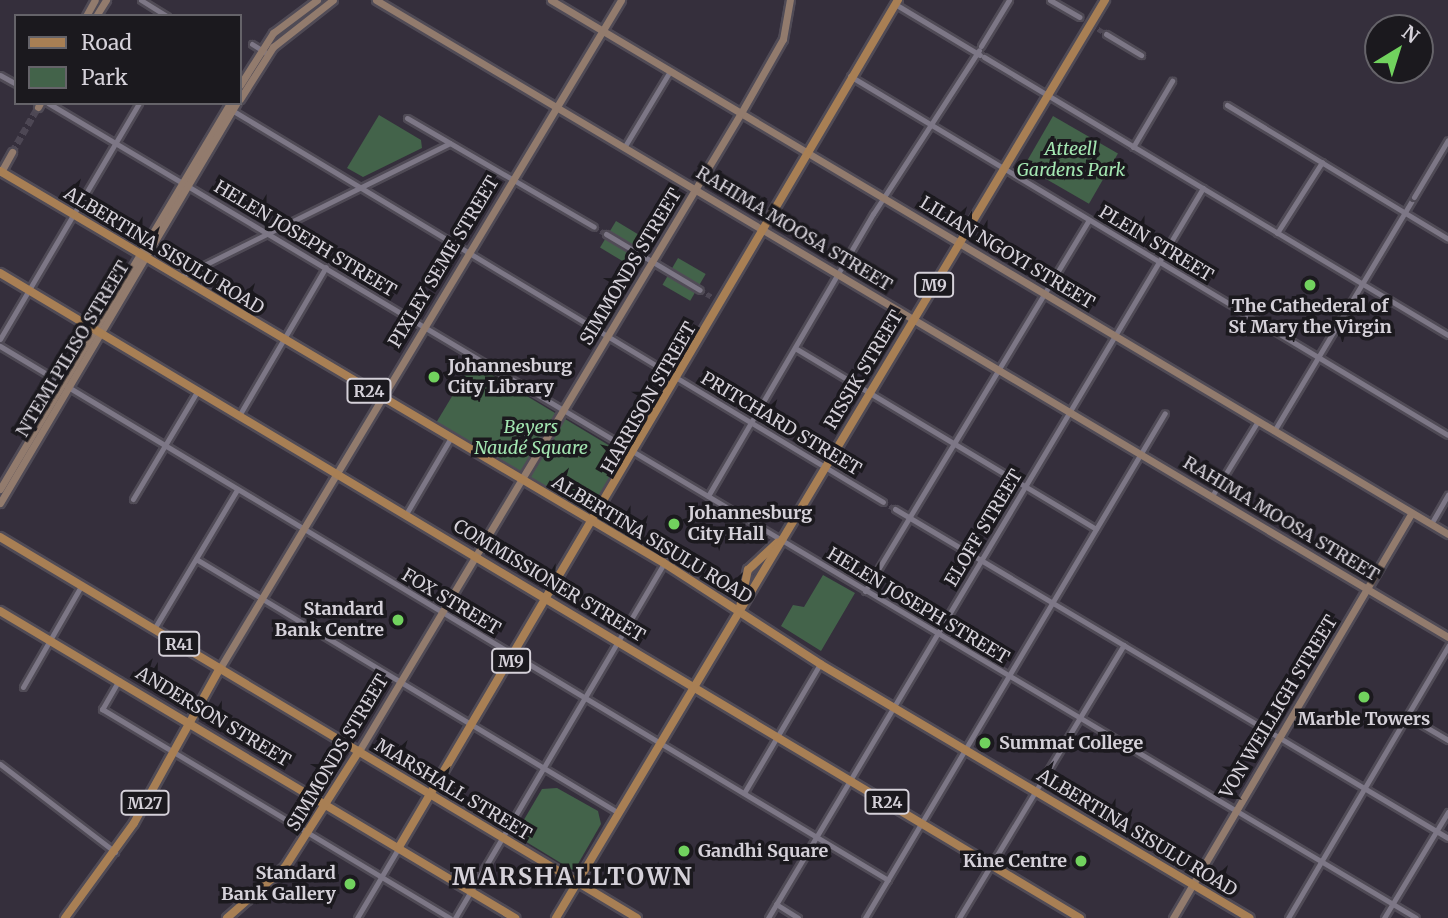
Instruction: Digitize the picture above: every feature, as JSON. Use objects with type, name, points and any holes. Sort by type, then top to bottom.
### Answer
[{"type":"main road","name":"RISSIK STREET","points":[[556,918],[1105,0]]},
{"type":"main road","name":"HARRISON STREET","points":[[399,848],[636,452],[810,154],[850,76],[897,2]]},
{"type":"main road","name":"ALBERTINA SISULU ROAD","points":[[0,172],[664,563],[820,664],[1249,918]]},
{"type":"main road","name":"COMMISSIONER STREET","points":[[0,273],[1080,918]]},
{"type":"main road","name":"MARSHALL STREET","points":[[0,537],[637,918]]},
{"type":"main road","name":"RISSIK STREET","points":[[740,610],[748,570],[781,540]]},
{"type":"main road","name":"ANDERSON STREET","points":[[0,611],[189,721],[515,918]]},
{"type":"main road","name":"PIXLEY SEME STREET","points":[[189,721],[220,668]]},
{"type":"main road","name":"M27","points":[[65,918],[115,852],[189,721]]},
{"type":"main road","name":"SIMMONDS STREET","points":[[227,918],[285,867],[310,834],[359,751]]},
{"type":"street","points":[[141,0],[164,14]]},
{"type":"street","points":[[242,81],[260,49],[276,30],[317,0]]},
{"type":"street","points":[[242,96],[268,54],[288,33],[333,0]]},
{"type":"street","name":"RAHIMA MOOSA STREET","points":[[376,0],[1448,637]]},
{"type":"street","name":"LILIAN NGOYI STREET","points":[[551,0],[1448,534]]},
{"type":"street","name":"PIXLEY SEME STREET","points":[[220,668],[621,0]]},
{"type":"street","points":[[708,496],[883,198],[980,52],[1009,0]]},
{"type":"street","points":[[1050,0],[1079,18]]},
{"type":"street","name":"SIMMONDS STREET","points":[[359,751],[741,113],[783,39],[787,2]]},
{"type":"street","points":[[897,2],[1048,96],[1448,335]]},
{"type":"street","points":[[1106,34],[1141,55]]},
{"type":"street","points":[[252,44],[268,54]]},
{"type":"street","points":[[625,146],[670,71]]},
{"type":"street","name":"PLEIN STREET","points":[[850,76],[1448,435]]},
{"type":"street","points":[[1133,147],[1172,81]]},
{"type":"street","name":"HELEN JOSEPH STREET","points":[[51,105],[1416,918]]},
{"type":"street","points":[[0,338],[138,105]]},
{"type":"street","points":[[1227,105],[1448,239]]},
{"type":"street","name":"NTEMI PILISO STREET","points":[[0,489],[99,331],[230,107]]},
{"type":"street","name":"PRITCHARD STREET","points":[[230,107],[359,188],[883,502]]},
{"type":"street","points":[[407,118],[594,227]]},
{"type":"street","points":[[1274,430],[1448,140]]},
{"type":"street","points":[[178,277],[450,143]]},
{"type":"street","points":[[0,172],[12,152]]},
{"type":"street","points":[[1277,233],[1322,162]]},
{"type":"street","name":"ELOFF STREET","points":[[768,918],[1203,188]]},
{"type":"street","points":[[865,591],[1089,220]]},
{"type":"street","points":[[606,234],[700,290]]},
{"type":"street","points":[[240,414],[326,267]]},
{"type":"street","points":[[712,297],[723,303]]},
{"type":"street","name":"FOX STREET","points":[[0,346],[888,880]]},
{"type":"street","points":[[795,348],[1096,529]]},
{"type":"street","name":"NTEMI PILISO STREET","points":[[0,503],[65,386]]},
{"type":"street","points":[[133,499],[198,390]]},
{"type":"street","points":[[865,918],[1165,413]]},
{"type":"street","points":[[1212,496],[1258,421]]},
{"type":"street","points":[[406,514],[450,439]]},
{"type":"street","points":[[154,629],[237,490]]},
{"type":"street","points":[[1431,524],[1448,494]]},
{"type":"street","points":[[895,509],[1448,838]]},
{"type":"street","name":"VON WEILLIGH STREET","points":[[1173,918],[1412,513]]},
{"type":"street","points":[[196,559],[474,723],[618,813]]},
{"type":"street","points":[[119,680],[102,709],[453,918],[472,891],[587,699],[664,563]]},
{"type":"street","points":[[23,687],[81,586]]},
{"type":"street","points":[[959,918],[1124,645]]},
{"type":"street","points":[[1289,918],[1448,646]]},
{"type":"street","points":[[744,793],[820,664]]},
{"type":"street","points":[[1407,716],[1448,740]]},
{"type":"street","points":[[0,764],[115,852]]},
{"type":"street","points":[[1384,918],[1448,812]]},
{"type":"street","name":"HARRISON STREET","points":[[357,918],[399,848]]},
{"type":"street","points":[[776,904],[799,918]]},
{"type":"green space","points":[[379,115],[421,140],[422,148],[363,177],[347,168]]},
{"type":"green space","name":"Atteell Gardens Park","points":[[1053,116],[1118,153],[1089,204],[1024,166]]},
{"type":"green space","points":[[616,221],[643,237],[627,264],[600,248]]},
{"type":"green space","points":[[678,258],[706,274],[690,301],[662,285]]},
{"type":"green space","name":"Beyers Naudé Square","points":[[472,363],[625,455],[589,514],[436,422]]},
{"type":"green space","points":[[823,575],[855,593],[821,651],[781,626],[793,605],[804,607]]},
{"type":"green space","points":[[557,788],[598,811],[601,824],[574,871],[515,835],[542,789]]},
{"type":"tunnel","points":[[1079,17],[1106,34]]},
{"type":"tunnel","points":[[12,152],[38,107]]},
{"type":"tunnel","points":[[594,227],[606,234]]},
{"type":"tunnel","points":[[700,290],[712,297]]},
{"type":"tunnel","points":[[883,502],[895,509]]},
{"type":"place","name":"The Cathederal of St Mary the Virgin","points":[[1310,285]]},
{"type":"place","name":"Johannesburg City Library","points":[[434,377]]},
{"type":"place","name":"Johannesburg City Hall","points":[[674,524]]},
{"type":"place","name":"Standard Bank Centre","points":[[398,620]]},
{"type":"place","name":"Marble Towers","points":[[1364,697]]},
{"type":"place","name":"Summat College","points":[[985,743]]},
{"type":"place","name":"Gandhi Square","points":[[684,851]]},
{"type":"place","name":"Kine Centre","points":[[1081,861]]},
{"type":"place","name":"Standard Bank Gallery","points":[[350,884]]},
{"type":"district","name":"MARSHALLTOWN","points":[[573,877]]}]
